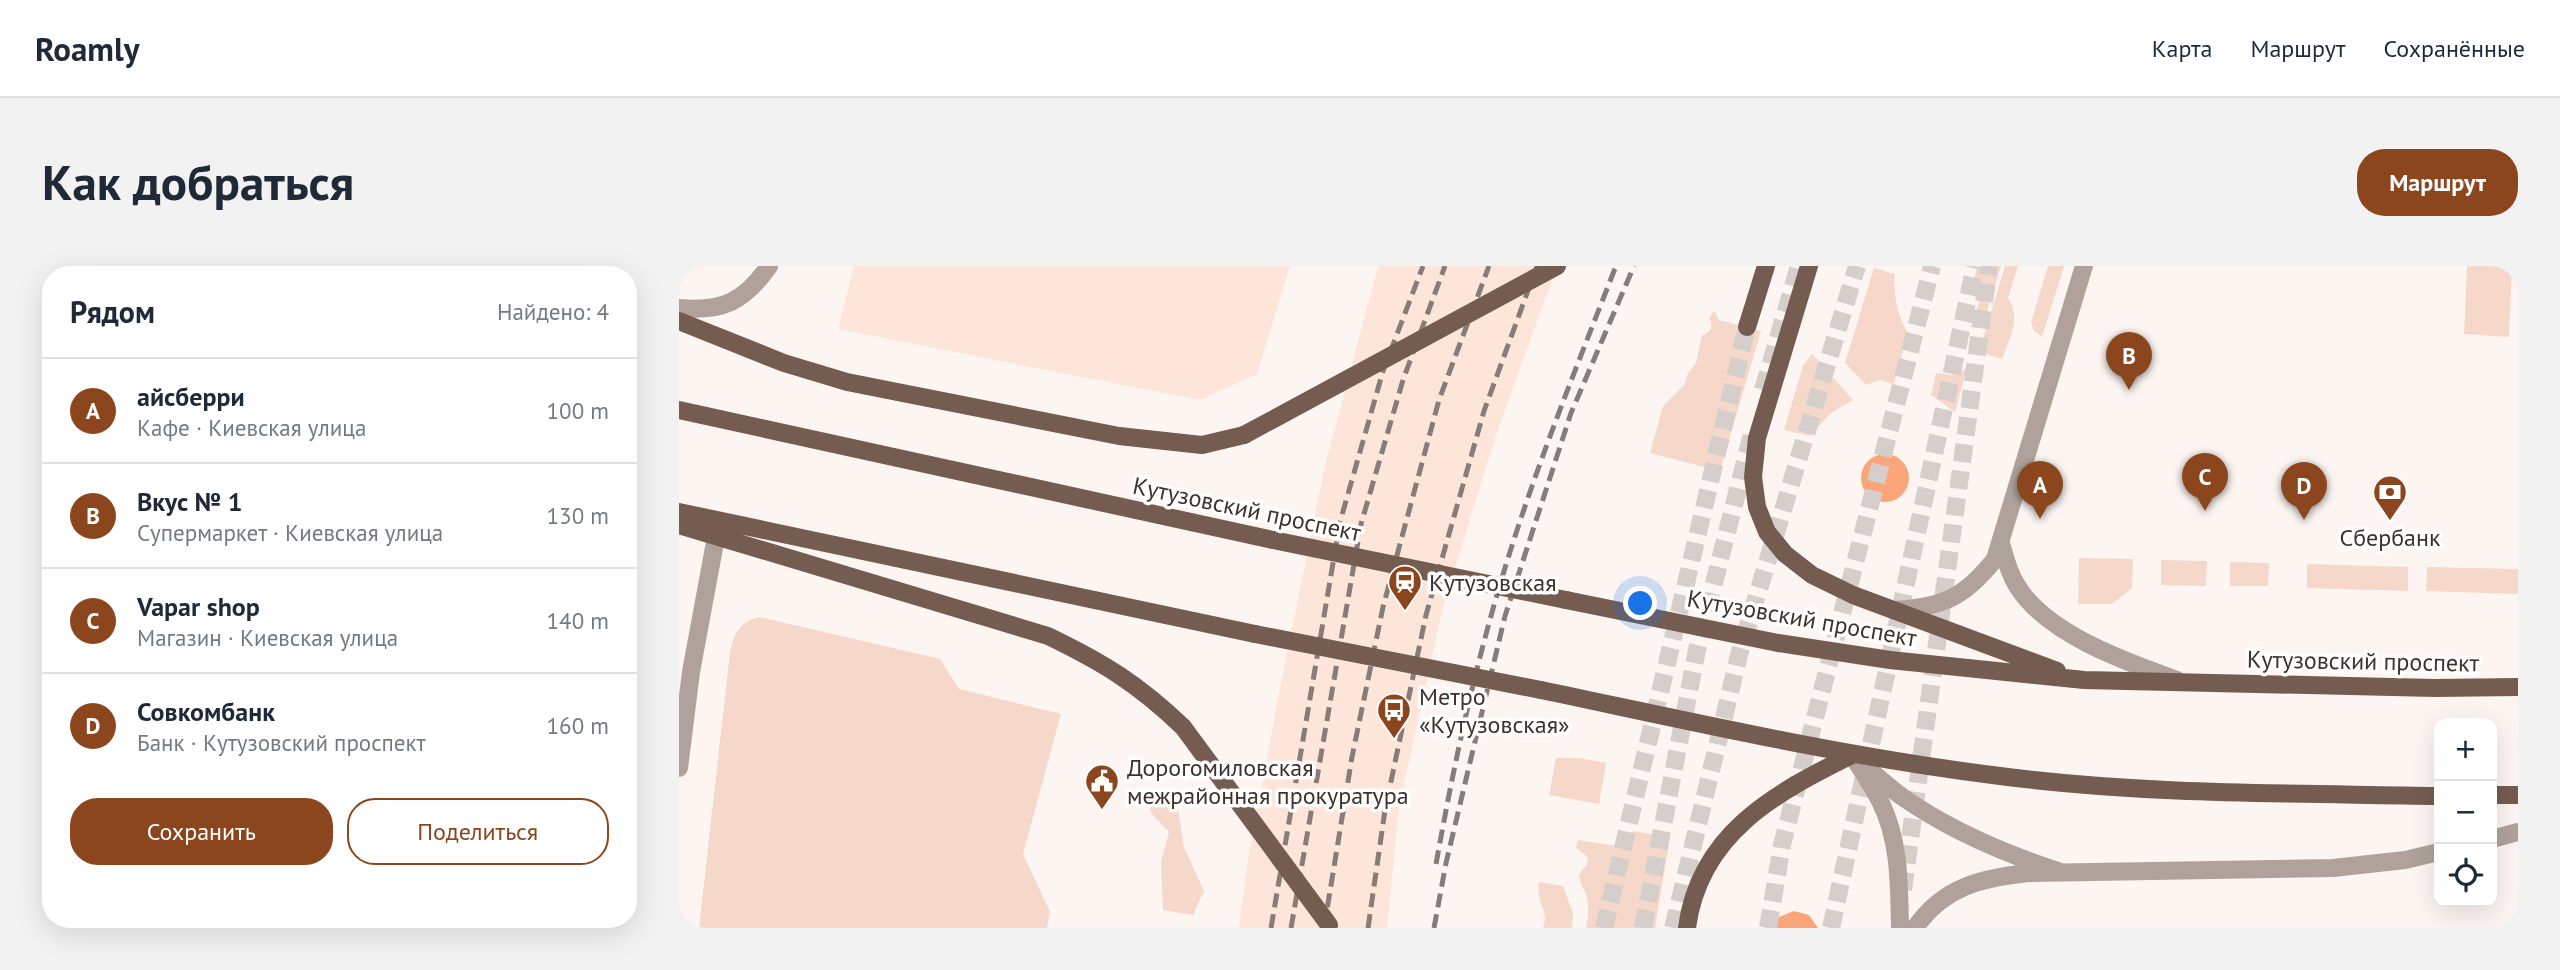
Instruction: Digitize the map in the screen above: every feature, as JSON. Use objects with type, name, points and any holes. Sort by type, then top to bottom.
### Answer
[{"type":"main road","points":[[679,321],[784,363],[861,384],[1119,436],[1202,445],[1244,435],[1557,266]]},
{"type":"main road","points":[[1747,327],[1766,266]]},
{"type":"main road","points":[[1809,266],[1757,438],[1753,478],[1757,507],[1767,532],[1785,554],[1812,575],[1853,595],[2084,680]]},
{"type":"main road","name":"Кутузовский проспект","points":[[679,410],[1273,540],[1778,643],[1890,660],[2084,680],[2435,688],[2518,687]]},
{"type":"main road","points":[[679,512],[1255,634],[1852,755],[2002,777],[2157,790],[2434,796]]},
{"type":"main road","points":[[679,525],[1048,636],[1093,657],[1130,680],[1183,727],[1331,927]]},
{"type":"main road","points":[[1687,928],[1697,887],[1712,857],[1733,831],[1761,807],[1803,780],[1852,755]]},
{"type":"main road","points":[[2497,795],[2518,795]]},
{"type":"street","points":[[679,307],[701,310],[729,304],[746,294],[769,266]]},
{"type":"street","points":[[1894,610],[1925,608],[1951,599],[1976,583],[1995,559],[2084,266]]},
{"type":"street","points":[[679,768],[687,641],[716,537]]},
{"type":"street","points":[[2001,543],[2006,564],[2017,586],[2034,607],[2074,636],[2119,660],[2183,682]]},
{"type":"street","points":[[1852,755],[1901,796],[1960,831],[2014,856],[2066,873]]},
{"type":"street","points":[[1852,755],[1882,804],[1893,838],[1898,865],[1900,928]]},
{"type":"street","points":[[2497,838],[2518,832]]},
{"type":"street","points":[[1915,928],[1940,901],[1961,888],[1992,876],[2028,873],[2333,868],[2405,860],[2434,853]]},
{"type":"shaded area","points":[[854,266],[1290,266],[1257,374],[1200,400],[838,329]]},
{"type":"shaded area","points":[[1378,266],[1557,266],[1495,438],[1442,611],[1399,807],[1387,928],[1239,928],[1247,866],[1279,693],[1324,470]]},
{"type":"shaded area","points":[[1990,266],[2001,266],[1986,314],[1976,311],[1982,293],[1972,286],[1977,267],[1989,269]]},
{"type":"shaded area","points":[[2005,266],[2018,266],[2008,298],[2014,313],[2013,328],[2002,359],[1979,352]]},
{"type":"shaded area","points":[[2048,266],[2064,266],[2042,337],[2034,331],[2031,322]]},
{"type":"shaded area","points":[[2467,266],[2512,266],[2509,337],[2464,334]]},
{"type":"shaded area","points":[[1874,268],[1895,274],[1897,305],[1908,333],[1894,384],[1880,380],[1866,385],[1845,363]]},
{"type":"shaded area","points":[[1714,311],[1719,320],[1761,331],[1720,471],[1650,453],[1663,406],[1684,385],[1688,373],[1696,363],[1702,335],[1711,328],[1709,318]]},
{"type":"shaded area","points":[[1812,354],[1853,400],[1831,413],[1810,436],[1784,430],[1803,366]]},
{"type":"shaded area","points":[[1967,368],[1955,412],[1931,395],[1936,373],[1953,375]]},
{"type":"shaded area","points":[[1885,454],[1902,461],[1909,478],[1902,495],[1885,502],[1868,495],[1861,478],[1868,461]]},
{"type":"shaded area","points":[[2079,558],[2133,559],[2132,588],[2112,604],[2078,604]]},
{"type":"shaded area","points":[[2161,560],[2207,561],[2206,586],[2161,585]]},
{"type":"shaded area","points":[[2230,562],[2269,563],[2268,586],[2230,586]]},
{"type":"shaded area","points":[[2307,564],[2408,567],[2408,591],[2307,588]]},
{"type":"shaded area","points":[[2427,567],[2518,569],[2518,594],[2426,591]]},
{"type":"shaded area","points":[[760,617],[940,659],[959,689],[1061,714],[1023,854],[1050,912],[1047,928],[699,928],[730,652],[739,629],[747,621]]},
{"type":"shaded area","points":[[1556,758],[1580,758],[1606,763],[1599,804],[1549,795]]},
{"type":"shaded area","points":[[1149,796],[1177,802],[1184,847],[1204,891],[1193,915],[1163,910],[1161,862],[1169,832],[1151,813]]},
{"type":"shaded area","points":[[1633,831],[1670,837],[1655,928],[1586,928],[1588,901],[1579,875],[1587,864],[1588,857],[1576,848],[1578,840],[1629,848]]},
{"type":"shaded area","points":[[1539,882],[1563,886],[1573,913],[1572,928],[1543,928],[1545,916],[1539,895]]},
{"type":"shaded area","points":[[1794,911],[1809,915],[1818,928],[1772,928],[1779,917]]},
{"type":"tunnel","points":[[1763,390],[1799,266]]},
{"type":"tunnel","points":[[1673,928],[1739,655],[1857,266]]},
{"type":"tunnel","points":[[1768,928],[1782,845],[1932,266]]},
{"type":"tunnel","points":[[1831,928],[1975,266]]},
{"type":"tunnel","points":[[1903,890],[1989,266]]},
{"type":"tunnel","points":[[1604,928],[1747,327]]},
{"type":"tunnel","points":[[1643,928],[1697,650],[1752,434]]},
{"type":"railway","points":[[1271,928],[1340,522],[1383,371],[1423,266]]},
{"type":"railway","points":[[1291,928],[1361,524],[1403,380],[1445,266]]},
{"type":"railway","points":[[1324,928],[1352,757],[1383,607],[1439,400],[1489,266]]},
{"type":"railway","points":[[1368,928],[1385,810],[1426,615],[1484,411],[1537,266]]},
{"type":"railway","points":[[1436,864],[1467,709],[1504,571],[1549,439],[1616,266]]},
{"type":"railway","points":[[1434,928],[1446,863],[1505,616],[1571,413],[1634,266]]},
{"type":"place","name":"Вкус № 1","points":[[2129,390]]},
{"type":"place","name":"Vapar shop","points":[[2205,511]]},
{"type":"place","name":"айсберри","points":[[2040,519]]},
{"type":"place","name":"Совкомбанк","points":[[2304,520]]},
{"type":"place","name":"Сбербанк","points":[[2390,522]]},
{"type":"place","name":"Кутузовская","points":[[1405,612]]},
{"type":"place","name":"Метро «Кутузовская»","points":[[1394,740]]},
{"type":"place","name":"Дорогомиловская межрайонная прокуратура","points":[[1102,811]]}]
